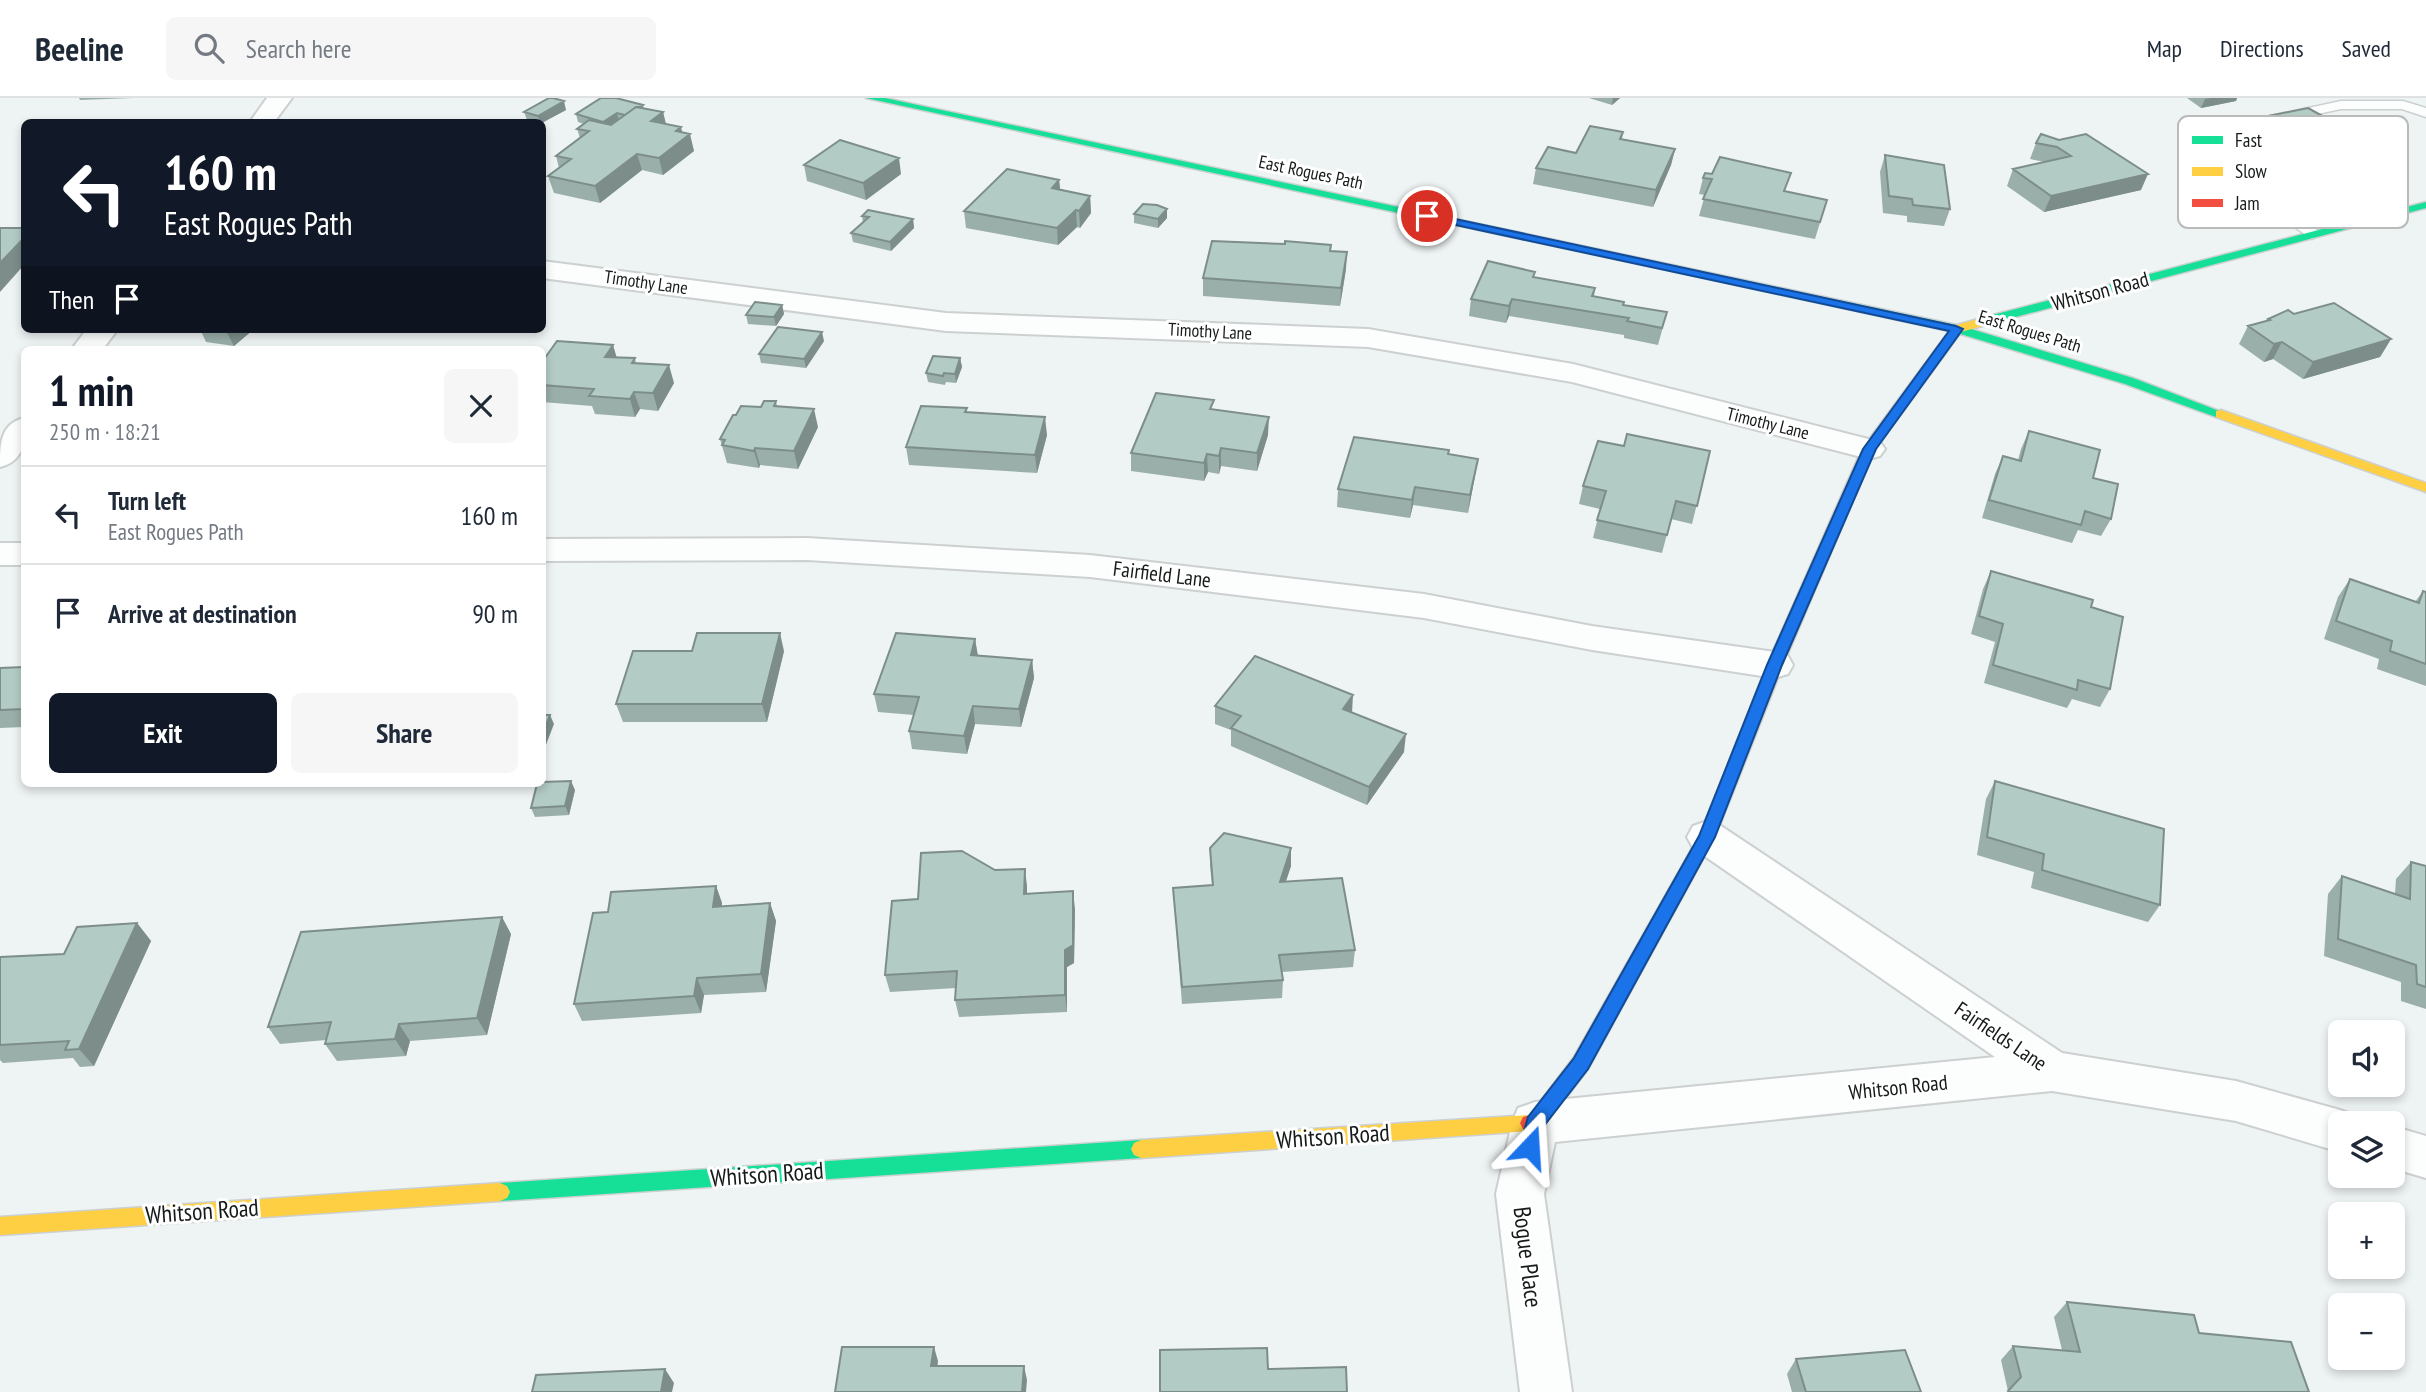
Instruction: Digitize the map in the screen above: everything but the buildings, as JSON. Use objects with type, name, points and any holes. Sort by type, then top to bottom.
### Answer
[{"type":"street","points":[[264,119],[280,98]]},
{"type":"street","name":"East Rogues Path","points":[[871,98],[1956,329],[2129,381],[2426,488]]},
{"type":"street","name":"Whitson Road","points":[[2408,210],[2426,205]]},
{"type":"street","name":"Whitson Road","points":[[1956,329],[2336,228]]},
{"type":"street","name":"Timothy Lane","points":[[546,269],[946,322],[1368,338],[1573,373],[1870,449]]},
{"type":"street","points":[[1535,1123],[1581,1063],[1707,837],[1775,665],[1870,449],[1956,329]]},
{"type":"street","points":[[0,457],[21,431]]},
{"type":"street","name":"Fairfield Lane","points":[[546,550],[807,549],[1090,566],[1424,606],[1592,638],[1775,665]]},
{"type":"street","points":[[0,554],[21,554]]},
{"type":"street","name":"Fairfields Lane","points":[[1707,837],[2052,1072],[2236,1101],[2328,1128]]},
{"type":"street","name":"Whitson Road","points":[[0,1226],[1535,1123],[2052,1072]]},
{"type":"street","name":"Bogue Place","points":[[1535,1123],[1520,1194],[1546,1392]]},
{"type":"street","points":[[2405,1151],[2426,1157]]},
{"type":"lane","points":[[2290,116],[2341,105],[2403,105],[2426,113]]},
{"type":"lane","points":[[2303,228],[2312,234]]},
{"type":"traffic: fast","points":[[871,98],[1427,216]]},
{"type":"traffic: fast","points":[[2408,210],[2426,205]]},
{"type":"traffic: fast","points":[[1989,320],[2339,228]]},
{"type":"traffic: fast","points":[[1653,264],[1957,329],[2129,381],[2221,414]]},
{"type":"traffic: fast","points":[[500,1192],[1141,1149]]},
{"type":"traffic: slow","points":[[1729,782],[1775,665],[1869,449],[1957,329],[1989,320]]},
{"type":"traffic: slow","points":[[2221,414],[2426,488]]},
{"type":"traffic: slow","points":[[1141,1149],[1530,1123]]},
{"type":"traffic: slow","points":[[0,1226],[500,1192]]},
{"type":"traffic: jam","points":[[1427,216],[1653,264]]},
{"type":"traffic: jam","points":[[1530,1123],[1535,1123],[1581,1063],[1707,837],[1729,782]]},
{"type":"route","points":[[1427,216],[1956,329],[1870,449],[1775,665],[1707,837],[1581,1063],[1535,1123],[1530,1147]]}]
